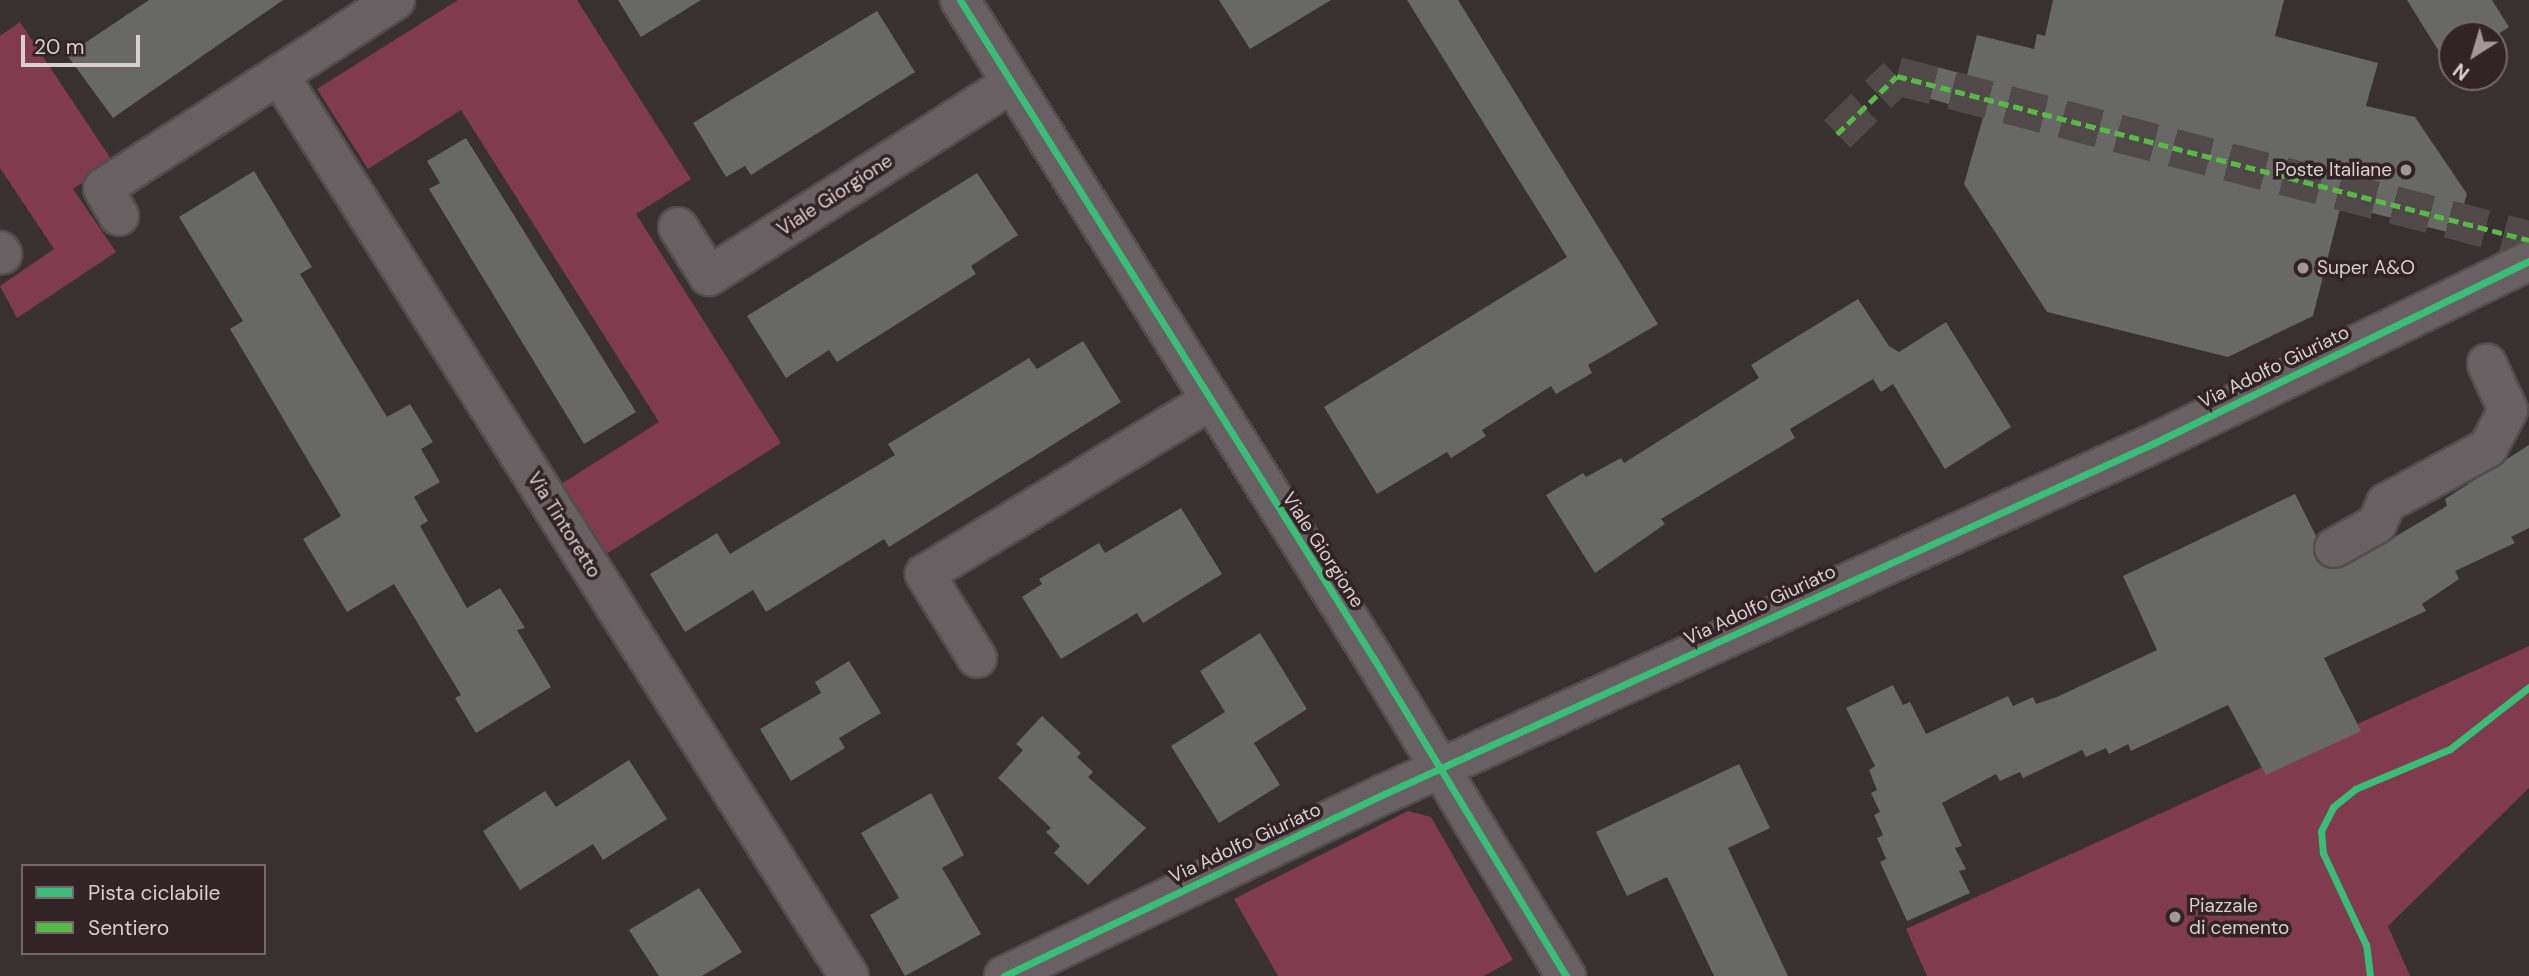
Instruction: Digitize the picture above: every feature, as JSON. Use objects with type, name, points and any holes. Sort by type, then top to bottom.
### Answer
[{"type":"street","points":[[119,216],[103,188],[395,0]]},
{"type":"street","name":"Viale Giorgione","points":[[960,0],[1566,976]]},
{"type":"street","name":"Via Tintoretto","points":[[279,75],[849,976]]},
{"type":"street","name":"Viale Giorgione","points":[[678,228],[709,276],[1010,84]]},
{"type":"street","name":"Via Adolfo Giuriato","points":[[1004,976],[1438,769],[2152,444],[2529,261]]},
{"type":"street","points":[[2334,548],[2377,524],[2386,503],[2488,448],[2508,410],[2487,364]]},
{"type":"street","points":[[977,658],[925,573],[1208,402]]},
{"type":"shaded area","points":[[458,0],[577,0],[691,179],[636,214],[781,443],[600,558],[555,488],[659,422],[461,110],[368,169],[317,89]]},
{"type":"shaded area","points":[[20,22],[113,162],[73,189],[116,252],[17,318],[0,286],[54,249],[0,168],[0,36]]},
{"type":"shaded area","points":[[2529,646],[2529,788],[2388,926],[2410,976],[1927,976],[1906,929]]},
{"type":"shaded area","points":[[1408,811],[1431,817],[1513,960],[1484,976],[1278,976],[1234,899]]},
{"type":"building","points":[[149,0],[283,0],[113,118],[67,55]]},
{"type":"building","points":[[618,0],[701,0],[641,37]]},
{"type":"building","points":[[1219,0],[1331,0],[1250,49]]},
{"type":"building","points":[[1407,0],[1458,0],[1658,324],[1588,365],[1592,373],[1556,394],[1551,386],[1482,430],[1486,436],[1451,458],[1447,452],[1377,494],[1324,407],[1567,257]]},
{"type":"building","points":[[2053,0],[2284,0],[2275,36],[2378,63],[2366,106],[2415,117],[2467,194],[2455,234],[2341,205],[2313,316],[2228,357],[2047,312],[1964,184],[1984,114],[1924,97],[1933,66],[1967,75],[1977,35],[2034,49],[2037,34],[2045,36]]},
{"type":"building","points":[[2407,0],[2492,0],[2505,21],[2438,21],[2438,50]]},
{"type":"building","points":[[877,11],[915,72],[751,175],[745,166],[726,177],[693,123]]},
{"type":"building","points":[[466,138],[636,412],[584,444],[429,189],[440,183],[427,161]]},
{"type":"building","points":[[254,171],[312,267],[300,274],[387,417],[410,404],[433,442],[421,449],[440,482],[414,497],[428,521],[420,526],[467,608],[500,588],[525,628],[517,630],[551,687],[476,733],[455,698],[461,695],[394,584],[347,612],[303,539],[341,516],[230,329],[243,321],[179,217]]},
{"type":"building","points":[[977,173],[1018,235],[971,266],[976,274],[837,362],[829,350],[786,378],[747,316]]},
{"type":"building","points":[[1858,299],[1889,346],[1899,352],[1946,322],[2011,427],[1945,469],[1893,384],[1881,392],[1873,379],[1790,429],[1795,438],[1661,519],[1665,524],[1595,573],[1546,495],[1583,473],[1586,477],[1621,458],[1624,463],[1759,378],[1751,365]]},
{"type":"building","points":[[1083,341],[1121,402],[889,547],[884,539],[766,612],[753,590],[685,632],[650,574],[717,533],[730,554],[895,455],[888,444],[1029,358],[1037,369]]},
{"type":"building","points":[[2529,445],[2529,528],[2511,537],[2515,543],[2455,571],[2459,579],[2422,604],[2426,611],[2324,658],[2361,731],[2266,775],[2228,705],[2131,751],[2128,744],[2109,754],[2106,748],[2086,757],[2082,750],[2023,778],[2020,772],[2000,781],[1996,774],[1942,803],[1962,846],[1955,848],[1966,869],[1959,871],[1970,893],[1907,921],[1880,862],[1886,859],[1877,838],[1883,835],[1874,815],[1880,812],[1871,793],[1877,790],[1869,770],[1875,766],[1846,708],[1893,685],[1903,705],[1910,702],[1926,734],[2008,696],[2013,706],[2033,697],[2036,704],[2057,697],[2157,650],[2123,576],[2295,494],[2316,536],[2315,559],[2323,567],[2344,567],[2447,506],[2445,499]]},
{"type":"building","points":[[1181,508],[1222,574],[1143,623],[1137,613],[1061,659],[1022,597],[1042,584],[1039,579],[1099,543],[1105,553]]},
{"type":"building","points":[[1260,633],[1307,709],[1254,743],[1280,785],[1219,823],[1171,746],[1225,712],[1200,671]]},
{"type":"building","points":[[849,661],[881,713],[839,738],[845,748],[791,781],[760,729],[821,693],[815,682]]},
{"type":"building","points":[[1042,716],[1081,753],[1077,757],[1093,772],[1088,777],[1146,828],[1088,885],[1054,853],[1060,846],[1046,832],[1051,828],[998,778],[1023,750],[1016,744]]},
{"type":"building","points":[[629,760],[667,819],[603,860],[593,844],[520,890],[483,831],[545,791],[556,807]]},
{"type":"building","points":[[1739,764],[1770,828],[1728,848],[1788,976],[1714,976],[1667,877],[1627,896],[1596,832]]},
{"type":"building","points":[[931,793],[964,855],[942,868],[981,934],[905,976],[870,915],[899,898],[861,833]]},
{"type":"building","points":[[699,888],[742,952],[702,976],[659,976],[629,930]]},
{"type":"tunnel","points":[[1837,134],[1897,76],[2529,240]]},
{"type":"marked path","points":[[1837,134],[1897,76],[2529,240]]},
{"type":"cycle path","points":[[960,0],[1374,659],[1566,976]]},
{"type":"cycle path","points":[[1004,976],[1384,794],[2152,444],[2529,261]]},
{"type":"cycle path","points":[[2370,976],[2366,945],[2323,853],[2321,831],[2333,807],[2355,789],[2450,749],[2529,687]]},
{"type":"place","name":"Poste Italiane","points":[[2406,170]]},
{"type":"place","name":"Super A&O","points":[[2303,268]]},
{"type":"place","name":"Piazzale di cemento","points":[[2175,917]]}]
